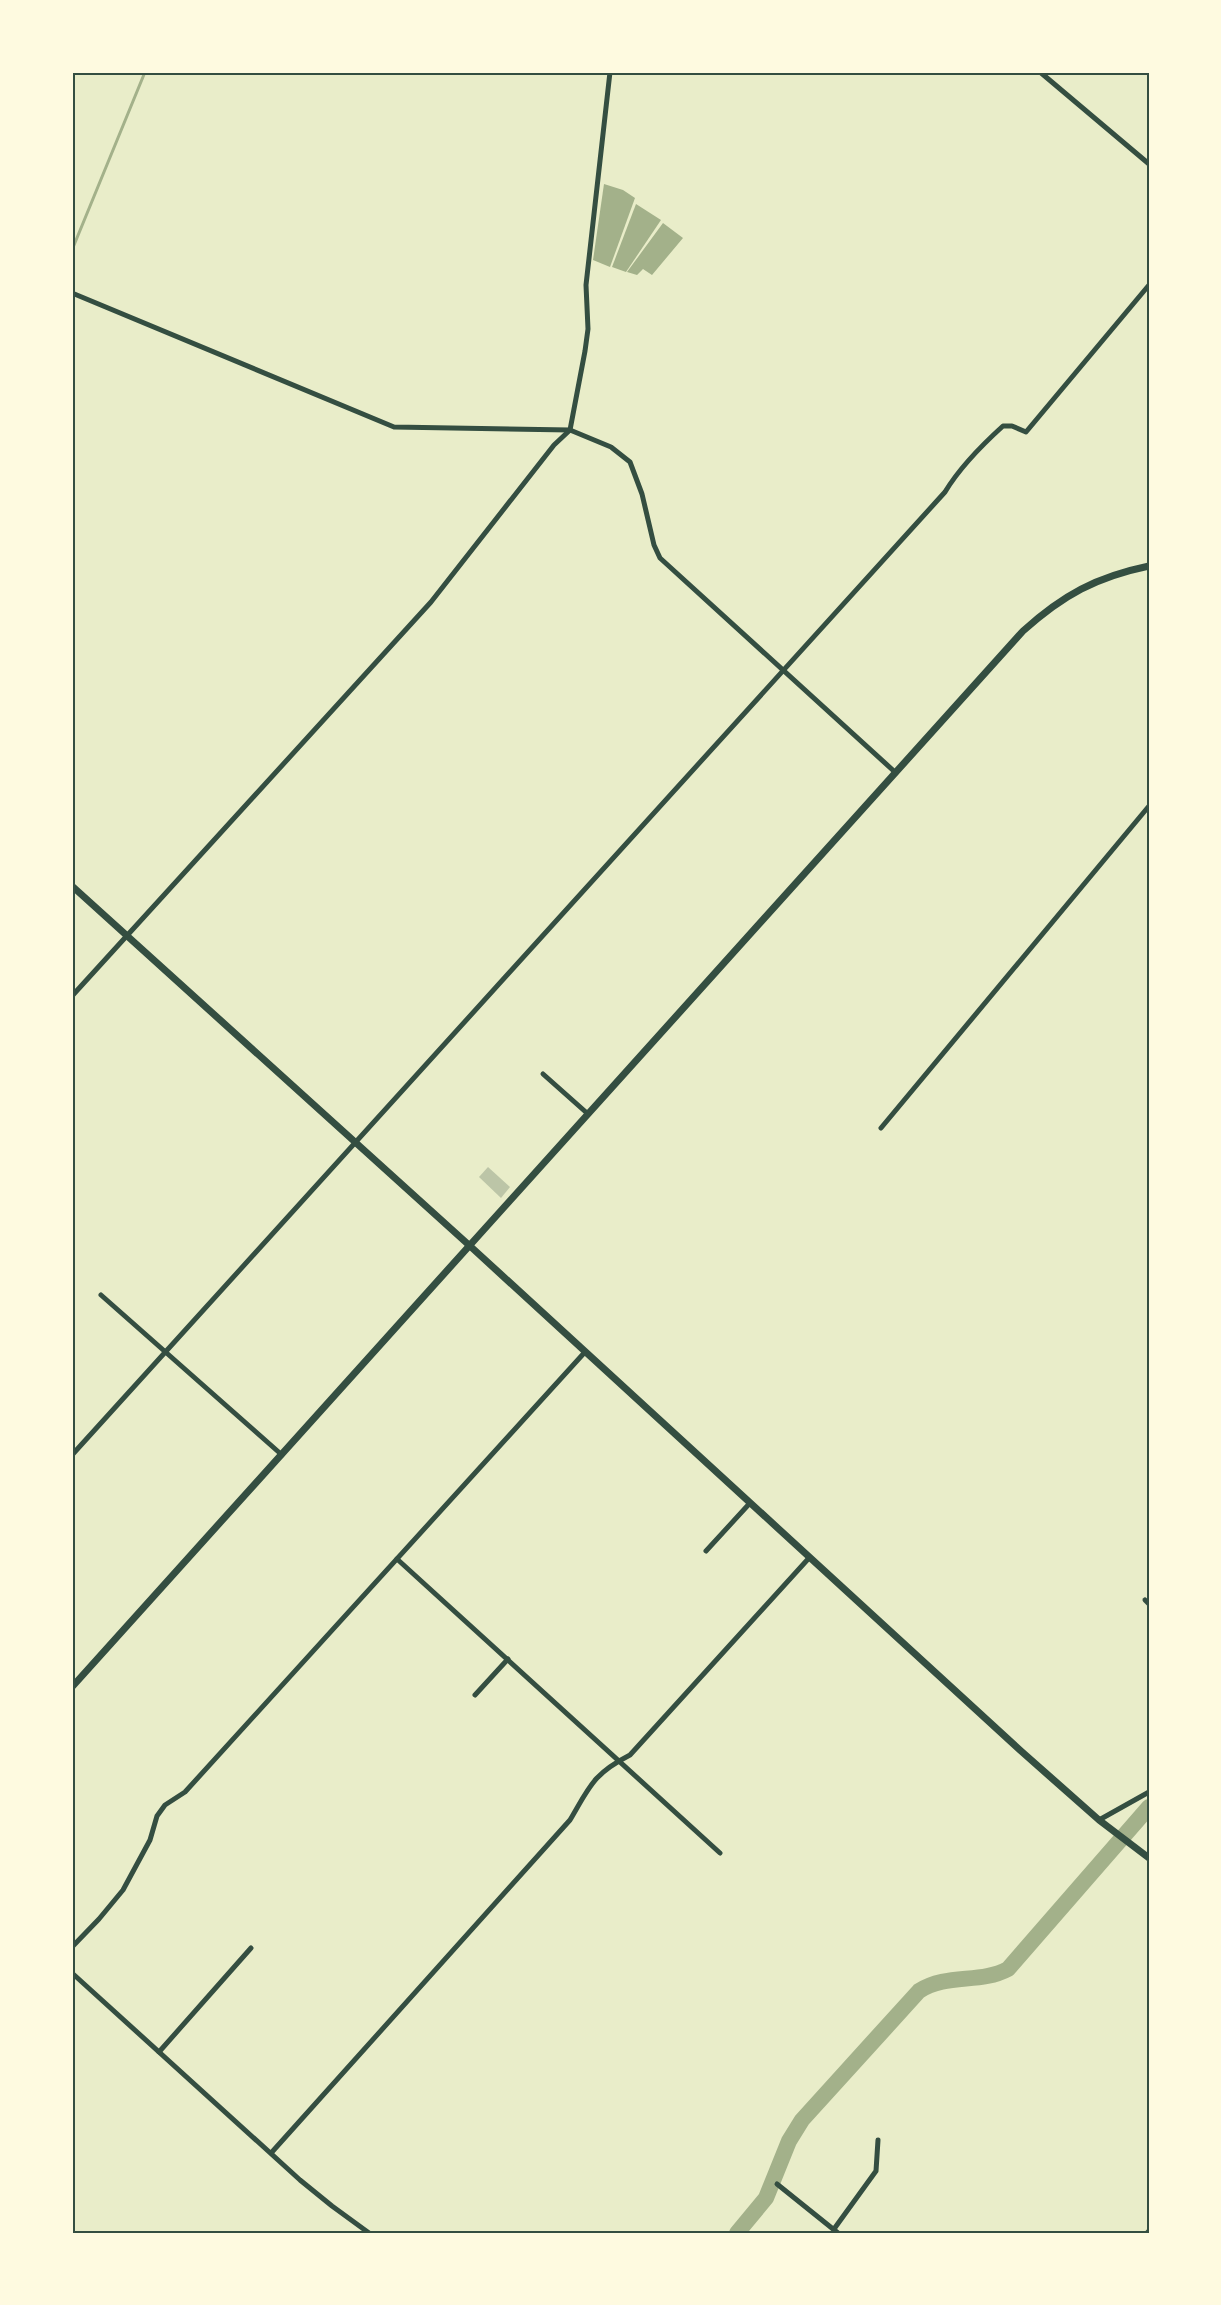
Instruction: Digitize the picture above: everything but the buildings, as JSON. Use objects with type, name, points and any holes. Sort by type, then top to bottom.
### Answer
[{"type":"street","points":[[72,996],[431,602],[554,445],[570,430],[588,329],[586,285],[610,72]]},
{"type":"street","points":[[1040,72],[1149,164]]},
{"type":"street","points":[[72,1455],[945,492],[953,478],[1003,426],[1012,426],[1026,432],[1149,285]]},
{"type":"street","points":[[72,293],[394,427],[570,430],[611,447],[630,462],[642,494],[654,545],[660,558],[896,773]]},
{"type":"street","points":[[72,1687],[1023,631],[1048,609],[1070,594],[1120,572],[1149,566]]},
{"type":"street","points":[[881,1128],[1149,806]]},
{"type":"street","points":[[72,886],[356,1142],[809,1558],[1100,1820],[1149,1858]]},
{"type":"street","points":[[543,1074],[588,1114]]},
{"type":"street","points":[[101,1295],[282,1455]]},
{"type":"street","points":[[72,1947],[123,1890],[150,1840],[157,1816],[165,1805],[185,1792],[585,1352]]},
{"type":"street","points":[[706,1551],[750,1503]]},
{"type":"street","points":[[272,2152],[570,1820],[592,1782],[602,1772],[630,1755],[809,1558]]},
{"type":"street","points":[[397,1559],[720,1853]]},
{"type":"street","points":[[475,1695],[508,1659]]},
{"type":"street","points":[[1100,1820],[1149,1792]]},
{"type":"street","points":[[159,2052],[251,1948]]},
{"type":"street","points":[[72,1973],[332,2206],[369,2233]]},
{"type":"street","points":[[777,2184],[836,2231],[876,2171],[878,2140]]},
{"type":"shaded area","points":[[604,184],[623,190],[635,198],[610,267],[593,260]]},
{"type":"shaded area","points":[[636,204],[661,220],[626,272],[612,267]]},
{"type":"shaded area","points":[[663,223],[683,238],[652,275],[643,269],[637,275],[627,272]]},
{"type":"waterway","points":[[72,250],[145,72]]},
{"type":"waterway","points":[[737,2233],[766,2198],[789,2141],[802,2120],[919,1991],[941,1982],[997,1974],[1008,1969],[1149,1807]]}]
